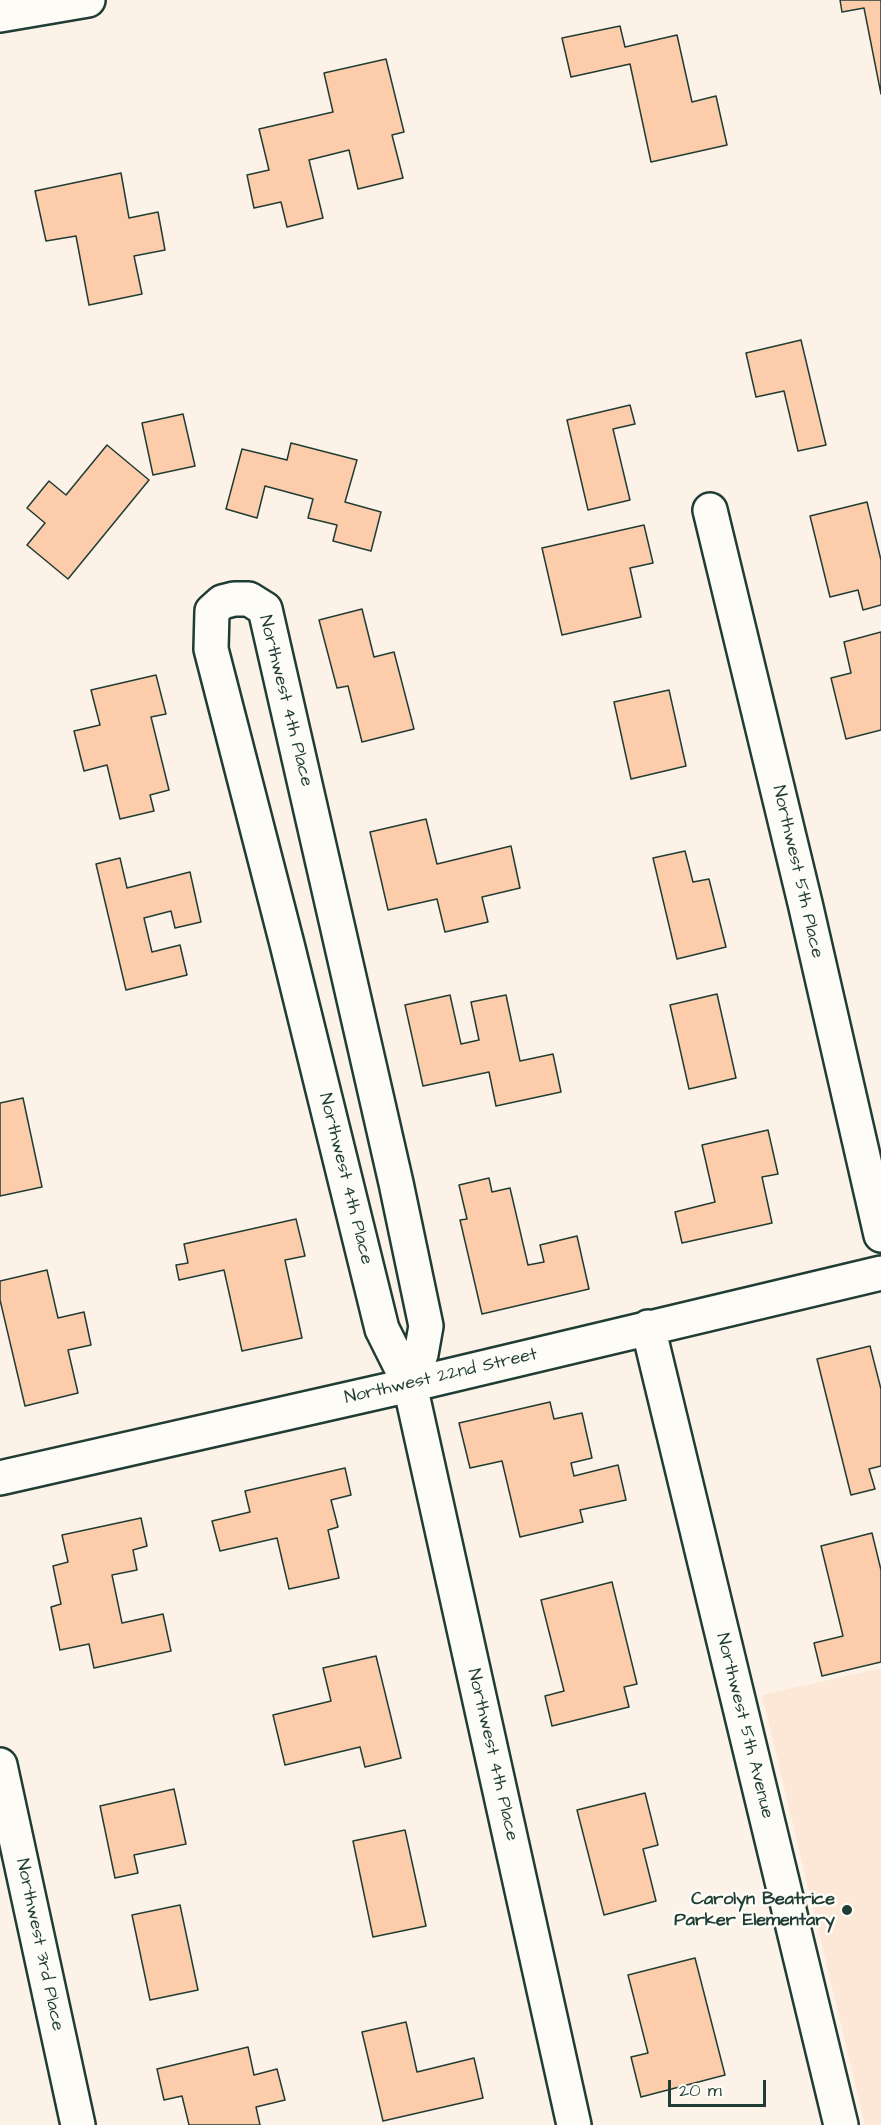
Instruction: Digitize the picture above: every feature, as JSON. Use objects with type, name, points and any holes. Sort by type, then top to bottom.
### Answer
[{"type":"street","points":[[0,15],[88,0]]},
{"type":"street","name":"Northwest 5th Place","points":[[710,510],[800,880],[881,1235]]},
{"type":"street","name":"Northwest 4th Place","points":[[410,1385],[421,1354],[426,1326],[394,1171],[265,609],[249,599],[234,598],[222,602],[212,611],[211,649],[382,1329],[410,1385],[574,2125]]},
{"type":"street","name":"Northwest 22nd Street","points":[[0,1478],[410,1385],[881,1272]]},
{"type":"street","name":"Northwest 5th Avenue","points":[[648,1327],[841,2125]]},
{"type":"street","name":"Northwest 3rd Place","points":[[0,1765],[78,2125]]},
{"type":"shaded area","name":"Carolyn Beatrice Parker Elementary","points":[[881,1668],[881,2125],[865,2125],[762,1695]]},
{"type":"building","points":[[840,0],[881,0],[881,94],[864,8],[842,12]]},
{"type":"building","points":[[620,26],[625,47],[677,35],[692,102],[716,96],[727,145],[651,162],[630,64],[571,77],[562,38]]},
{"type":"building","points":[[386,59],[404,132],[392,135],[403,178],[358,189],[349,150],[309,160],[323,218],[287,227],[281,202],[254,208],[247,175],[269,170],[259,129],[333,112],[324,73]]},
{"type":"building","points":[[121,173],[129,218],[158,212],[165,250],[134,256],[142,294],[89,305],[76,236],[46,241],[35,191]]},
{"type":"building","points":[[801,340],[826,445],[798,451],[784,391],[756,397],[746,353]]},
{"type":"building","points":[[630,405],[635,424],[613,429],[630,500],[588,510],[567,420]]},
{"type":"building","points":[[183,414],[195,466],[153,475],[142,423]]},
{"type":"building","points":[[291,443],[357,460],[345,502],[381,512],[371,551],[333,541],[337,525],[308,518],[313,499],[265,486],[257,518],[226,509],[242,449],[287,460]]},
{"type":"building","points":[[107,445],[149,480],[68,579],[27,545],[45,523],[27,508],[49,481],[66,495]]},
{"type":"building","points":[[867,502],[881,560],[881,605],[863,610],[858,590],[830,597],[810,516]]},
{"type":"building","points":[[644,525],[653,563],[630,568],[641,617],[562,635],[542,548]]},
{"type":"building","points":[[362,609],[374,657],[394,652],[414,729],[362,742],[348,686],[337,688],[319,620]]},
{"type":"building","points":[[881,632],[881,730],[846,739],[831,678],[851,673],[844,642]]},
{"type":"building","points":[[156,675],[166,714],[151,717],[169,790],[150,795],[154,811],[120,819],[107,765],[84,771],[74,731],[100,725],[91,690]]},
{"type":"building","points":[[669,690],[686,766],[631,779],[614,702]]},
{"type":"building","points":[[426,819],[437,864],[511,846],[520,888],[482,897],[488,922],[445,932],[437,899],[388,910],[370,832]]},
{"type":"building","points":[[685,851],[693,882],[709,879],[726,947],[677,959],[653,858]]},
{"type":"building","points":[[120,858],[127,888],[190,872],[201,922],[175,928],[171,911],[144,918],[152,952],[180,945],[187,975],[126,990],[96,864]]},
{"type":"building","points":[[717,994],[736,1078],[689,1089],[670,1005]]},
{"type":"building","points":[[450,995],[461,1044],[479,1040],[471,1002],[506,995],[520,1061],[553,1054],[561,1092],[496,1106],[489,1072],[423,1086],[405,1005]]},
{"type":"building","points":[[23,1098],[42,1187],[0,1196],[0,1103]]},
{"type":"building","points":[[768,1130],[778,1174],[762,1177],[772,1223],[682,1243],[675,1212],[715,1202],[702,1145]]},
{"type":"building","points":[[489,1178],[492,1192],[510,1188],[528,1265],[544,1262],[540,1245],[577,1236],[589,1289],[482,1314],[460,1220],[467,1219],[459,1185]]},
{"type":"building","points":[[296,1219],[305,1256],[285,1260],[302,1338],[242,1351],[224,1270],[179,1280],[176,1265],[188,1263],[184,1244]]},
{"type":"building","points":[[47,1270],[58,1318],[84,1312],[91,1345],[68,1350],[78,1393],[25,1406],[0,1300],[0,1281]]},
{"type":"building","points":[[870,1346],[881,1389],[881,1466],[869,1469],[875,1489],[851,1495],[817,1359]]},
{"type":"building","points":[[550,1402],[554,1419],[582,1413],[592,1458],[571,1463],[574,1476],[618,1465],[626,1500],[580,1510],[583,1522],[520,1537],[502,1461],[470,1468],[459,1423]]},
{"type":"building","points":[[345,1468],[351,1495],[331,1500],[338,1527],[328,1530],[339,1578],[289,1589],[277,1538],[220,1551],[212,1521],[250,1512],[245,1491]]},
{"type":"building","points":[[141,1518],[147,1546],[133,1550],[137,1570],[112,1575],[122,1623],[163,1614],[171,1651],[94,1668],[89,1644],[60,1650],[51,1607],[61,1604],[53,1566],[68,1562],[62,1535]]},
{"type":"building","points":[[872,1533],[881,1570],[881,1662],[822,1676],[814,1643],[843,1636],[821,1546]]},
{"type":"building","points":[[612,1582],[637,1684],[624,1687],[629,1707],[552,1726],[545,1696],[564,1691],[541,1600]]},
{"type":"building","points":[[376,1656],[401,1758],[365,1767],[360,1747],[285,1765],[273,1715],[331,1701],[323,1668]]},
{"type":"building","points":[[174,1789],[186,1844],[134,1855],[138,1873],[115,1878],[100,1806]]},
{"type":"building","points":[[645,1793],[658,1845],[643,1849],[656,1901],[604,1915],[577,1810]]},
{"type":"building","points":[[405,1830],[426,1926],[373,1937],[353,1841]]},
{"type":"building","points":[[180,1905],[198,1990],[150,2000],[132,1915]]},
{"type":"building","points":[[695,1958],[725,2075],[641,2097],[631,2057],[648,2053],[628,1975]]},
{"type":"building","points":[[406,2022],[417,2072],[474,2058],[483,2098],[383,2121],[362,2032]]},
{"type":"building","points":[[248,2047],[254,2075],[277,2069],[285,2100],[256,2107],[260,2125],[189,2125],[182,2096],[164,2100],[157,2069]]},
{"type":"place","name":"Carolyn Beatrice Parker Elementary","points":[[847,1910]]}]
